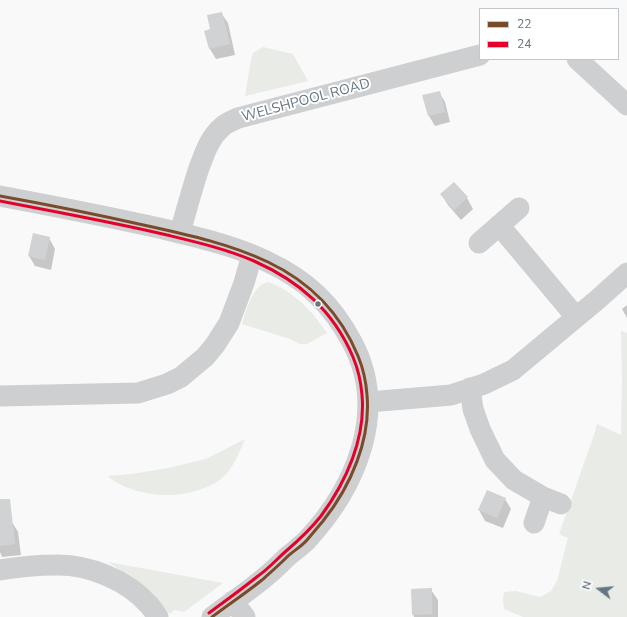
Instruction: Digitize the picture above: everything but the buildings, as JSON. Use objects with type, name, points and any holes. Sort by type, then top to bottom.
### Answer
[{"type":"street","name":"WELSHPOOL ROAD","points":[[180,233],[193,186],[205,152],[214,136],[229,122],[238,118],[479,54]]},
{"type":"street","points":[[578,60],[627,105]]},
{"type":"street","points":[[0,196],[128,221],[180,233],[222,244],[252,255],[285,270],[305,283],[325,303],[344,327],[364,371],[369,402],[364,439],[352,475],[340,496],[306,540],[254,586],[239,609],[212,617]]},
{"type":"street","points":[[479,243],[519,208]]},
{"type":"street","points":[[499,225],[576,317]]},
{"type":"street","points":[[0,396],[138,393],[167,384],[181,377],[215,345],[229,322],[244,283],[252,255]]},
{"type":"street","points":[[369,402],[450,395],[484,384],[513,370],[627,273]]},
{"type":"street","points":[[470,388],[473,409],[480,429],[495,460],[514,480],[552,500],[534,522]]},
{"type":"street","points":[[0,570],[56,565],[80,567],[113,578],[135,592],[149,604],[158,617]]},
{"type":"shaded area","points":[[263,47],[293,54],[308,81],[245,96],[253,53]]},
{"type":"shaded area","points":[[267,282],[279,286],[297,298],[311,312],[327,333],[307,344],[300,344],[290,339],[242,324],[253,294]]},
{"type":"shaded area","points":[[621,331],[627,333],[627,617],[523,617],[504,609],[504,592],[516,591],[540,597],[551,591],[557,581],[568,538],[559,534],[597,424],[621,435]]},
{"type":"shaded area","points":[[245,439],[229,470],[221,479],[202,489],[191,492],[173,495],[153,494],[123,486],[108,476],[168,468],[206,459]]},
{"type":"shaded area","points":[[108,562],[223,583],[184,612],[174,610],[170,614],[140,586]]},
{"type":"transit line","name":"22","points":[[0,196],[179,233],[224,245],[254,256],[283,270],[310,289],[333,312],[351,340],[364,375],[367,390],[367,412],[366,428],[362,445],[357,461],[342,493],[323,521],[305,542],[262,580],[212,617]]},
{"type":"transit line","name":"24","points":[[0,201],[84,217],[189,240],[254,261],[286,278],[313,299],[325,311],[345,340],[353,357],[359,376],[362,395],[362,411],[361,427],[357,443],[339,489],[321,516],[300,539],[265,570],[209,613]]}]
